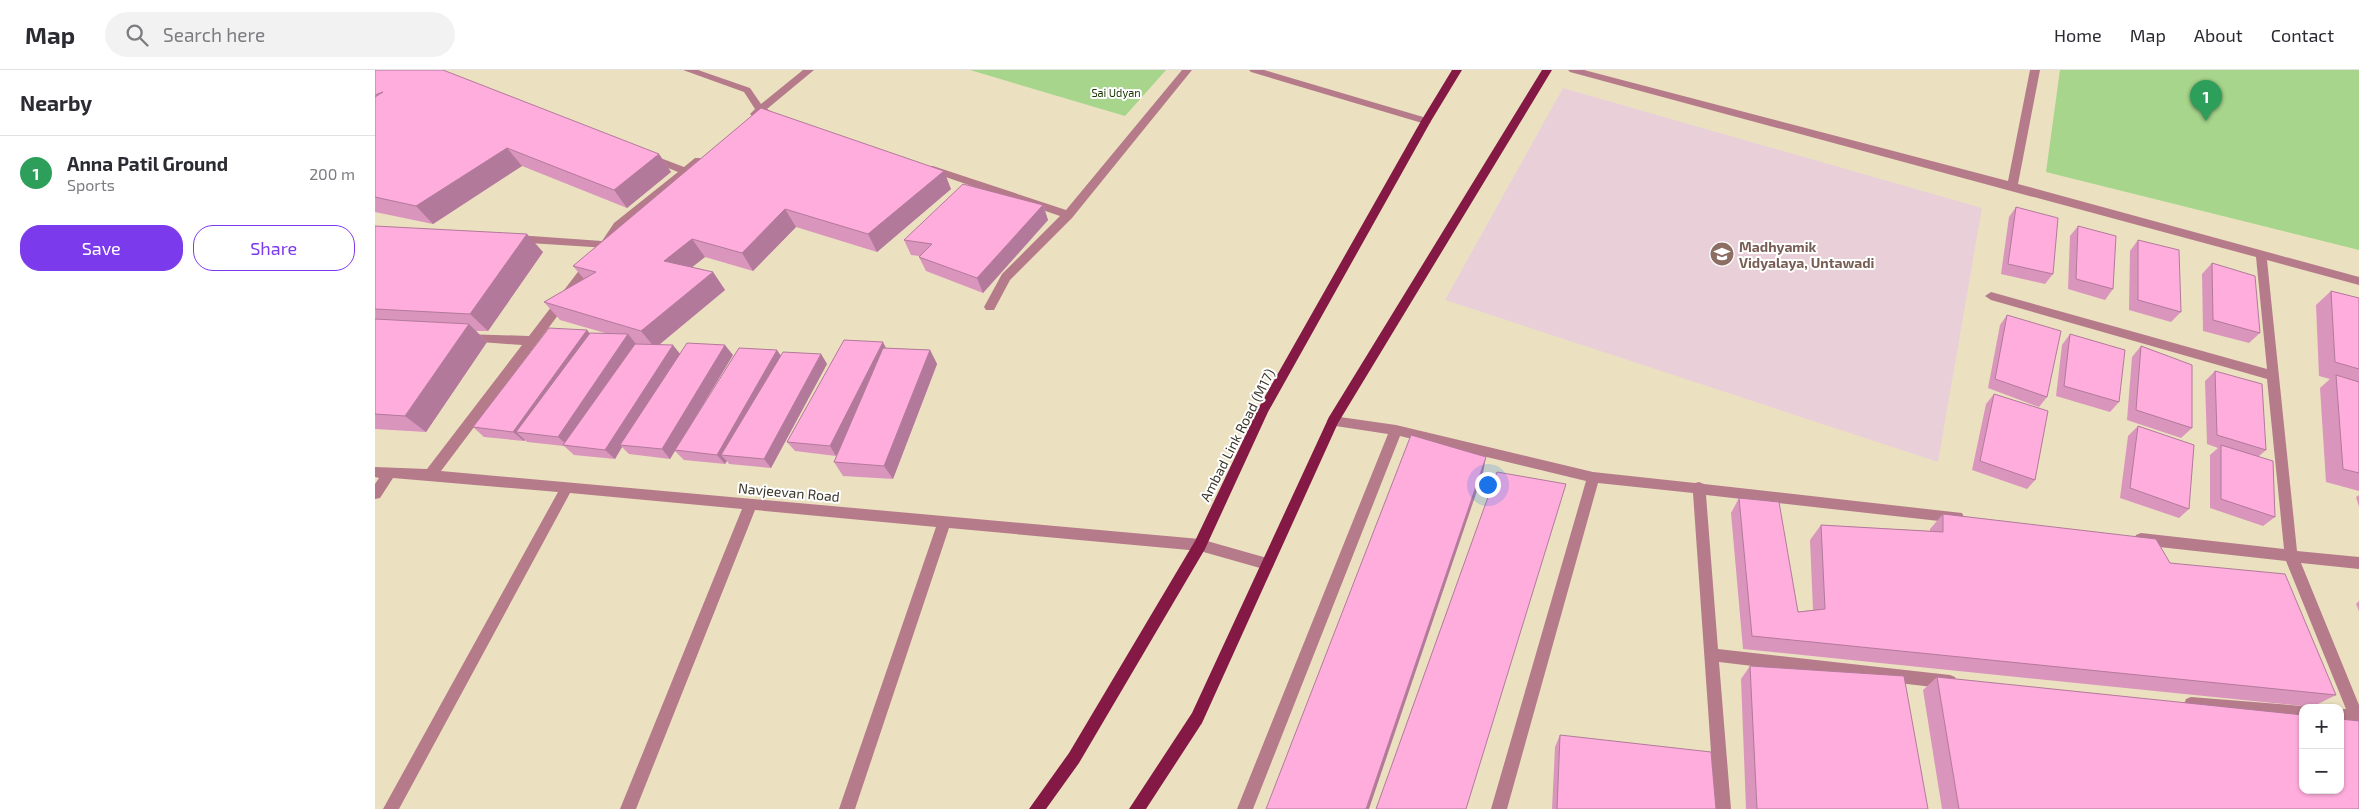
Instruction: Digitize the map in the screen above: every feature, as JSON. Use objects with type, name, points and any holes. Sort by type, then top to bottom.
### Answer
[{"type":"main road","name":"Ambad Link Road (M17)","points":[[1037,809],[1075,758],[1200,545],[1263,410],[1425,121],[1457,70]]},
{"type":"main road","points":[[1137,809],[1197,718],[1333,421],[1547,70]]},
{"type":"street","points":[[688,70],[747,90],[760,110],[788,120]]},
{"type":"street","points":[[745,122],[809,70]]},
{"type":"street","points":[[990,307],[1006,277],[1068,215],[1187,70]]},
{"type":"street","points":[[1254,70],[1425,121]]},
{"type":"street","points":[[1573,70],[2012,186],[2359,281]]},
{"type":"street","points":[[2012,186],[2035,70]]},
{"type":"street","points":[[639,153],[685,171]]},
{"type":"street","points":[[430,474],[618,226],[708,153]]},
{"type":"street","points":[[918,164],[1068,215]]},
{"type":"street","points":[[505,238],[604,245]]},
{"type":"street","points":[[2261,254],[2291,556],[2358,719]]},
{"type":"street","points":[[1991,296],[2273,376]]},
{"type":"street","points":[[453,336],[531,341]]},
{"type":"street","points":[[1333,421],[1396,430],[1593,476],[1975,519]]},
{"type":"street","points":[[1245,809],[1396,430]]},
{"type":"street","name":"Navjeevan Road","points":[[375,472],[430,474],[1200,545],[1267,564]]},
{"type":"street","points":[[375,494],[390,473]]},
{"type":"street","points":[[1499,809],[1593,476]]},
{"type":"street","points":[[391,809],[567,487]]},
{"type":"street","points":[[1699,487],[1723,809]]},
{"type":"street","points":[[628,809],[751,504]]},
{"type":"street","points":[[847,809],[945,521]]},
{"type":"street","points":[[2123,536],[2359,563]]},
{"type":"street","points":[[1711,655],[1967,684]]},
{"type":"street","points":[[1901,677],[1904,696]]},
{"type":"street","points":[[2177,703],[2299,713]]},
{"type":"street","points":[[2344,717],[2358,719]]},
{"type":"shaded area","name":"Madhyamik Vidyalaya, Untawadi","points":[[1563,88],[1982,208],[1938,462],[1445,300]]},
{"type":"green space","name":"Sai Udyan","points":[[970,70],[1166,70],[1125,116]]},
{"type":"green space","points":[[2060,70],[2359,70],[2359,250],[2046,172]]},
{"type":"building","points":[[375,70],[443,70],[659,154],[614,190],[507,148],[416,206],[375,197],[375,97],[383,92],[375,95]]},
{"type":"building","points":[[761,108],[944,171],[868,234],[785,209],[742,253],[692,239],[664,261],[713,272],[641,331],[544,302],[596,272],[573,266]]},
{"type":"building","points":[[963,184],[1043,205],[977,278],[919,257],[932,244],[904,240]]},
{"type":"building","points":[[2016,207],[2058,218],[2053,274],[2008,264]]},
{"type":"building","points":[[375,226],[527,234],[470,314],[375,309]]},
{"type":"building","points":[[2078,226],[2116,236],[2113,289],[2076,279]]},
{"type":"building","points":[[2138,240],[2179,250],[2181,312],[2138,300]]},
{"type":"building","points":[[2212,263],[2255,276],[2260,333],[2213,320]]},
{"type":"building","points":[[2331,291],[2359,298],[2359,369],[2335,362]]},
{"type":"building","points":[[2007,315],[2061,331],[2047,397],[1995,379]]},
{"type":"building","points":[[375,319],[469,324],[405,416],[375,414]]},
{"type":"building","points":[[549,328],[587,330],[513,432],[473,427]]},
{"type":"building","points":[[590,333],[628,334],[558,437],[516,432]]},
{"type":"building","points":[[2070,334],[2125,350],[2119,402],[2064,386]]},
{"type":"building","points":[[844,340],[883,342],[830,446],[787,442]]},
{"type":"building","points":[[687,343],[725,345],[662,449],[620,445]]},
{"type":"building","points":[[635,344],[673,345],[605,450],[563,445]]},
{"type":"building","points":[[2141,346],[2192,365],[2192,428],[2136,410]]},
{"type":"building","points":[[739,348],[777,350],[717,455],[675,450]]},
{"type":"building","points":[[883,348],[930,350],[884,466],[834,462]]},
{"type":"building","points":[[783,352],[821,354],[764,459],[721,455]]},
{"type":"building","points":[[2215,371],[2262,384],[2266,450],[2217,435]]},
{"type":"building","points":[[2336,375],[2359,382],[2359,473],[2343,469]]},
{"type":"building","points":[[1994,394],[2048,411],[2035,480],[1980,461]]},
{"type":"building","points":[[2138,426],[2194,445],[2189,509],[2130,488]]},
{"type":"building","points":[[1411,435],[1486,457],[1366,809],[1266,809]]},
{"type":"building","points":[[2221,445],[2273,461],[2275,517],[2221,499]]},
{"type":"building","points":[[1497,472],[1566,484],[1466,809],[1376,809]]},
{"type":"building","points":[[1739,498],[1779,502],[1798,612],[1825,609],[1821,525],[1943,532],[1943,514],[2156,539],[2170,563],[2285,574],[2336,695],[1752,636]]},
{"type":"building","points":[[1750,666],[1904,676],[1928,809],[1757,809]]},
{"type":"building","points":[[1937,677],[2299,715],[2299,794],[2344,794],[2344,719],[2359,721],[2359,809],[1959,809]]},
{"type":"building","points":[[1560,735],[1711,752],[1716,809],[1557,809]]},
{"type":"place","name":"Anna Patil Ground","points":[[2206,121]]},
{"type":"place","name":"Madhyamik Vidyalaya, Untawadi","points":[[1722,254]]}]
